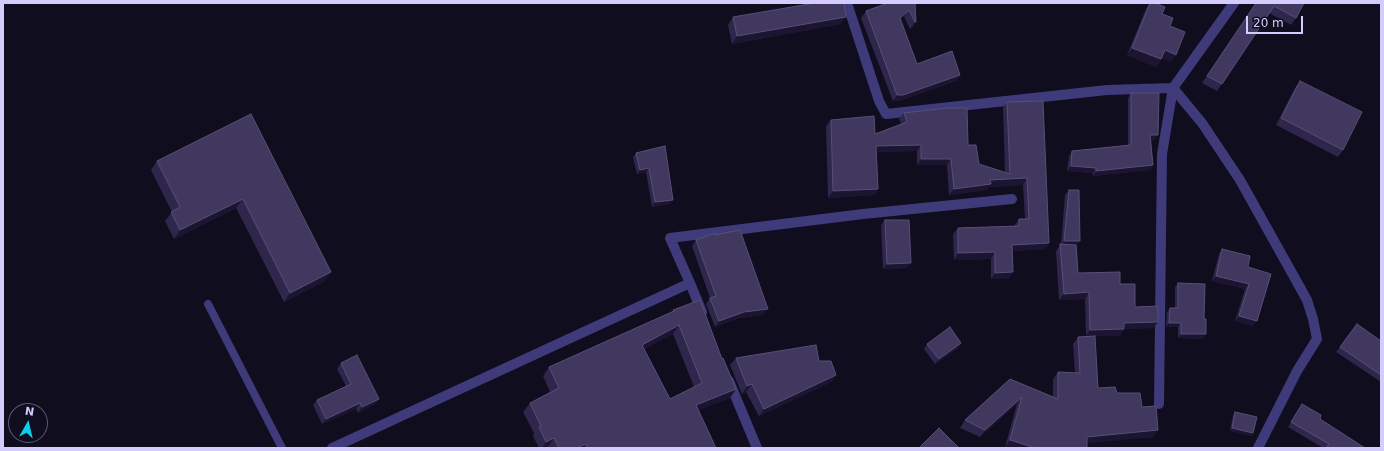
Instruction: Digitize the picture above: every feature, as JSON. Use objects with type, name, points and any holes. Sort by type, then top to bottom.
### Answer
[{"type":"street","points":[[847,3],[878,101],[886,114],[1107,90],[1173,88]]},
{"type":"street","points":[[1159,404],[1162,154],[1173,88],[1234,3]]},
{"type":"street","points":[[1173,88],[1202,123],[1240,180],[1307,300],[1313,319],[1317,339],[1297,371],[1258,448]]},
{"type":"street","points":[[704,319],[670,238],[863,214],[1012,199]]},
{"type":"street","points":[[332,448],[690,283]]},
{"type":"street","points":[[724,369],[757,448]]},
{"type":"lane","points":[[208,304],[282,448]]},
{"type":"building","points":[[815,3],[844,3],[846,17],[737,36],[733,17]]},
{"type":"building","points":[[888,3],[916,3],[916,22],[909,10],[900,18],[917,64],[952,51],[960,75],[903,95],[897,95],[866,11]]},
{"type":"building","points":[[1150,3],[1155,3],[1165,7],[1162,14],[1173,18],[1170,26],[1185,32],[1176,55],[1165,50],[1161,59],[1132,48]]},
{"type":"building","points":[[1256,3],[1304,3],[1296,18],[1274,6],[1222,84],[1207,76]]},
{"type":"building","points":[[1300,81],[1362,112],[1343,150],[1281,118]]},
{"type":"building","points":[[1131,93],[1159,93],[1158,135],[1150,135],[1153,165],[1096,171],[1096,168],[1071,166],[1072,151],[1131,145]]},
{"type":"building","points":[[1043,101],[1049,243],[1012,245],[1013,272],[995,273],[995,252],[958,253],[958,228],[1019,226],[1019,219],[1029,219],[1027,178],[990,180],[991,184],[954,189],[951,159],[921,159],[921,145],[876,146],[878,189],[833,191],[831,120],[874,116],[875,134],[907,122],[904,113],[947,108],[967,108],[968,145],[976,145],[979,164],[1010,174],[1007,102]]},
{"type":"building","points":[[251,114],[331,272],[290,293],[243,199],[180,230],[171,212],[180,207],[157,161]]},
{"type":"building","points":[[665,146],[673,200],[655,202],[649,168],[640,170],[636,153]]},
{"type":"building","points":[[1069,190],[1079,190],[1080,241],[1064,241]]},
{"type":"building","points":[[885,220],[909,220],[911,263],[887,264]]},
{"type":"building","points":[[740,230],[768,309],[744,312],[719,321],[710,298],[716,296],[696,240],[715,233],[715,235]]},
{"type":"building","points":[[1060,244],[1076,245],[1078,273],[1120,272],[1120,284],[1135,284],[1135,307],[1158,306],[1158,322],[1124,323],[1124,329],[1090,330],[1089,292],[1064,294]]},
{"type":"building","points":[[1222,249],[1250,256],[1248,267],[1271,274],[1257,321],[1239,316],[1249,284],[1216,276]]},
{"type":"building","points":[[1178,283],[1205,284],[1204,319],[1206,319],[1206,334],[1181,334],[1181,323],[1169,323],[1170,308],[1178,308]]},
{"type":"building","points":[[700,300],[722,359],[723,358],[736,389],[696,405],[716,448],[588,448],[586,444],[577,448],[559,448],[554,438],[546,442],[539,427],[541,426],[530,403],[559,388],[549,367],[674,311],[673,310]],"holes":[[[679,325],[702,383],[670,399],[642,345]]]},
{"type":"building","points":[[1357,324],[1381,341],[1381,375],[1340,347]]},
{"type":"building","points":[[950,327],[961,343],[939,359],[927,344]]},
{"type":"building","points":[[1095,336],[1098,388],[1115,387],[1117,393],[1140,393],[1142,407],[1156,406],[1158,430],[1087,437],[1087,448],[1035,448],[1010,440],[1022,397],[985,430],[965,420],[1010,379],[1058,399],[1058,372],[1080,373],[1078,337]]},
{"type":"building","points":[[816,345],[819,361],[831,361],[836,375],[764,409],[752,384],[747,386],[736,358]]},
{"type":"building","points":[[357,355],[379,399],[362,407],[360,403],[326,419],[317,400],[351,384],[341,363]]},
{"type":"building","points":[[1302,404],[1321,415],[1320,419],[1365,448],[1326,448],[1329,444],[1291,422]]},
{"type":"building","points":[[1235,412],[1257,417],[1253,433],[1232,428]]},
{"type":"building","points":[[939,428],[959,448],[919,448]]}]
